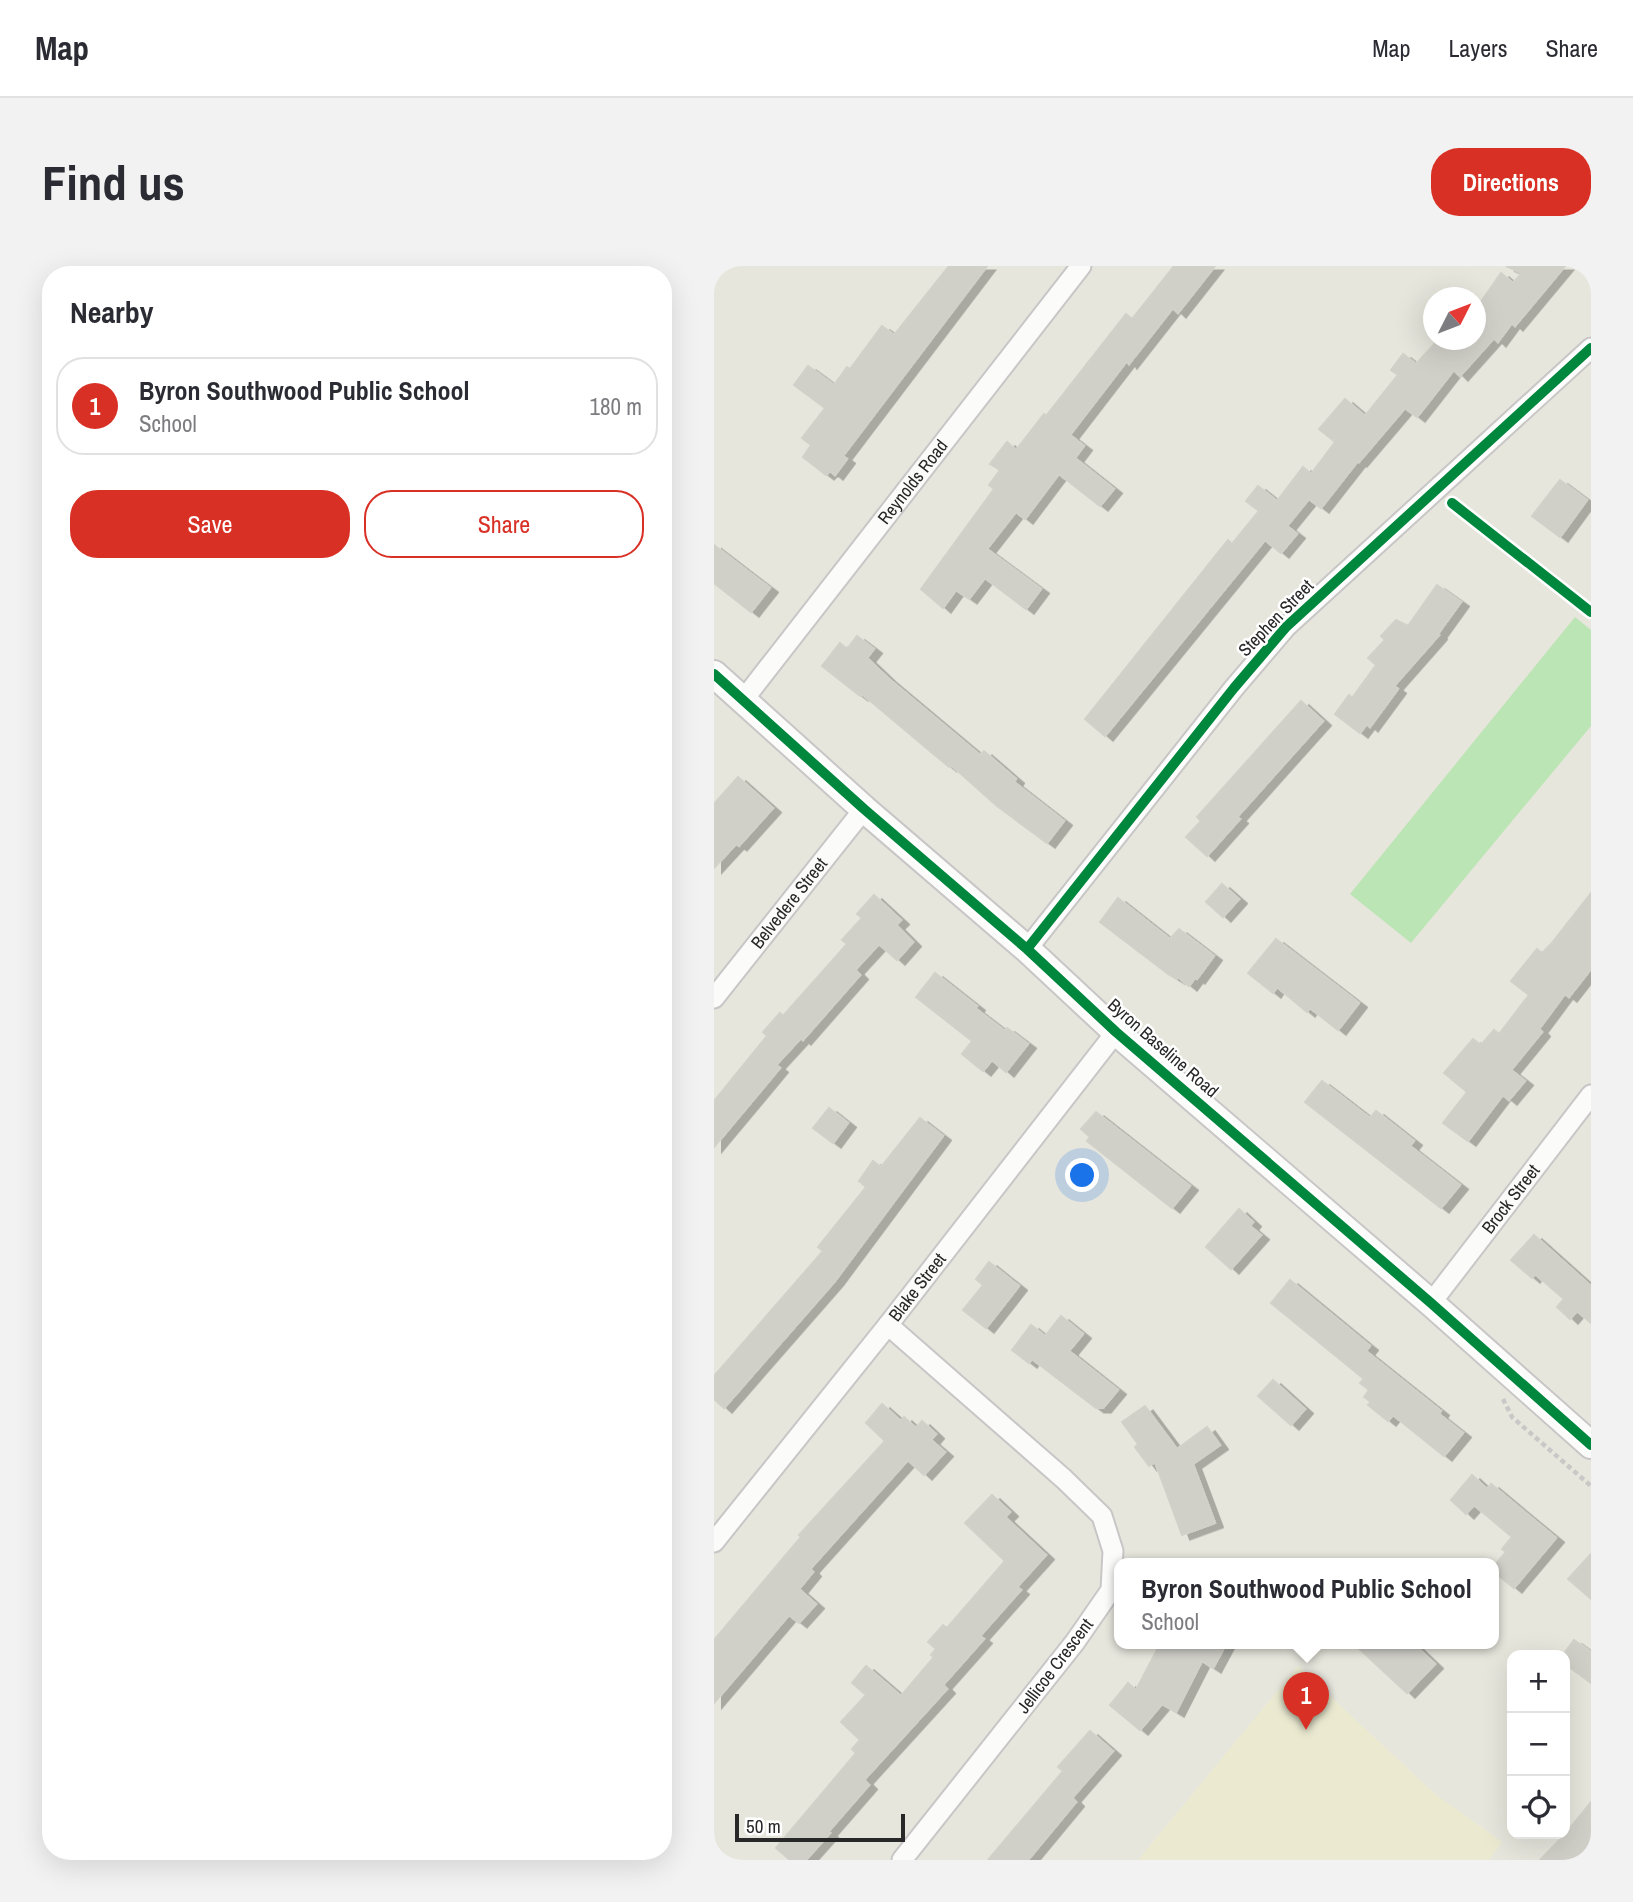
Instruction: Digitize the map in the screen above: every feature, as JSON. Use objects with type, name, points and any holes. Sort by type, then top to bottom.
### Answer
[{"type":"main road","name":"Byron Baseline Road","points":[[714,674],[864,809],[1027,949],[1116,1032],[1431,1303],[1591,1446]]},
{"type":"street","name":"Reynolds Road","points":[[744,699],[1081,266]]},
{"type":"street","name":"Stephen Street","points":[[1027,949],[1234,688],[1286,627],[1591,348]]},
{"type":"street","name":"Belvedere Street","points":[[714,998],[864,809]]},
{"type":"street","name":"Blake Street","points":[[714,1542],[888,1325],[1116,1032]]},
{"type":"street","name":"Brock Street","points":[[1431,1303],[1591,1095]]},
{"type":"street","name":"Jellicoe Crescent","points":[[888,1325],[1102,1516],[1113,1551],[1111,1590],[1075,1642],[902,1860]]},
{"type":"path","points":[[1500,1393],[1511,1418],[1591,1486]]},
{"type":"shaded area","points":[[1298,1666],[1435,1794],[1502,1842],[1489,1860],[1138,1860]]},
{"type":"green space","points":[[1575,617],[1591,630],[1591,726],[1411,943],[1350,894]]},
{"type":"building","points":[[949,266],[987,266],[843,456],[847,459],[835,475],[830,471],[826,475],[803,457],[811,445],[802,438],[825,408],[794,385],[808,366],[834,385],[847,367],[850,369],[882,326],[894,335]]},
{"type":"building","points":[[1174,266],[1215,266],[1178,313],[1173,308],[1129,364],[1127,361],[1070,435],[1084,446],[1075,458],[1114,489],[1100,506],[1059,474],[1025,519],[1016,512],[987,549],[1041,589],[1026,609],[985,578],[969,599],[956,590],[943,608],[921,589],[994,489],[989,485],[1000,470],[990,464],[1007,442],[1016,450],[1126,314],[1132,319]]},
{"type":"building","points":[[1506,266],[1565,266],[1515,326],[1512,323],[1498,342],[1494,338],[1486,347],[1486,295],[1501,273],[1513,283],[1522,273]]},
{"type":"building","points":[[1429,350],[1483,350],[1460,376],[1454,370],[1417,417],[1405,408],[1321,508],[1309,499],[1287,526],[1297,534],[1281,553],[1265,540],[1105,736],[1085,719],[1228,540],[1232,544],[1259,511],[1246,501],[1258,486],[1277,501],[1303,467],[1311,474],[1335,442],[1319,429],[1345,399],[1365,416],[1398,375],[1391,370],[1403,354],[1416,364]]},
{"type":"building","points":[[1560,480],[1587,500],[1560,537],[1532,516]]},
{"type":"building","points":[[714,545],[770,588],[751,612],[714,583]]},
{"type":"building","points":[[1437,585],[1461,602],[1439,635],[1394,686],[1398,689],[1370,727],[1367,724],[1360,733],[1335,714],[1349,695],[1352,698],[1376,665],[1368,658],[1385,640],[1381,636],[1396,620],[1408,626]]},
{"type":"building","points":[[857,636],[874,649],[867,658],[888,678],[980,755],[984,751],[1016,779],[1014,782],[1064,821],[1047,843],[997,806],[951,765],[949,767],[862,694],[860,696],[822,666],[840,643],[847,649]]},
{"type":"building","points":[[1301,701],[1323,721],[1237,817],[1240,819],[1207,856],[1186,837],[1201,821],[1197,817]]},
{"type":"building","points":[[738,777],[773,808],[739,846],[736,844],[714,868],[714,804]]},
{"type":"building","points":[[1222,884],[1239,899],[1223,917],[1206,902]]},
{"type":"building","points":[[1591,893],[1591,969],[1569,997],[1565,994],[1539,1029],[1542,1032],[1511,1070],[1525,1081],[1509,1100],[1503,1095],[1468,1141],[1443,1123],[1467,1092],[1444,1073],[1473,1039],[1481,1045],[1494,1030],[1499,1034],[1529,995],[1511,981],[1537,949],[1542,953],[1551,944]]},
{"type":"building","points":[[874,895],[901,920],[896,925],[913,942],[897,960],[879,944],[855,970],[860,975],[803,1040],[801,1038],[776,1065],[780,1068],[714,1147],[714,1101],[767,1036],[763,1032],[780,1013],[783,1016],[847,944],[842,940],[862,918],[857,914]]},
{"type":"building","points":[[1118,898],[1170,939],[1179,929],[1214,956],[1197,979],[1189,986],[1178,977],[1177,979],[1168,974],[1100,922]]},
{"type":"building","points":[[1276,939],[1359,1003],[1338,1030],[1310,1008],[1307,1012],[1277,987],[1273,993],[1248,973]]},
{"type":"building","points":[[935,973],[1005,1031],[1007,1028],[1028,1044],[1006,1072],[992,1060],[983,1071],[962,1054],[972,1041],[916,997]]},
{"type":"building","points":[[1322,1081],[1370,1118],[1376,1111],[1414,1141],[1410,1146],[1460,1185],[1441,1208],[1305,1102]]},
{"type":"building","points":[[829,1108],[848,1123],[833,1143],[813,1128]]},
{"type":"building","points":[[1096,1112],[1190,1186],[1172,1208],[1087,1141],[1090,1137],[1081,1129]]},
{"type":"building","points":[[920,1118],[943,1136],[835,1281],[724,1408],[714,1399],[714,1376],[823,1251],[818,1247],[866,1187],[859,1181],[873,1161],[881,1167]]},
{"type":"building","points":[[1239,1209],[1253,1222],[1250,1226],[1261,1235],[1231,1269],[1206,1247]]},
{"type":"building","points":[[1534,1235],[1591,1286],[1591,1323],[1577,1311],[1570,1319],[1557,1307],[1564,1299],[1535,1274],[1532,1278],[1511,1260]]},
{"type":"building","points":[[989,1262],[1019,1286],[986,1328],[963,1310],[983,1285],[976,1279]]},
{"type":"building","points":[[1290,1280],[1370,1346],[1366,1351],[1441,1411],[1439,1414],[1463,1433],[1444,1456],[1393,1415],[1388,1421],[1368,1405],[1371,1402],[1364,1397],[1369,1390],[1360,1383],[1364,1379],[1271,1303]]},
{"type":"building","points":[[1061,1316],[1083,1334],[1069,1351],[1118,1390],[1103,1408],[1096,1408],[1032,1359],[1029,1363],[1012,1350],[1031,1325],[1045,1336]]},
{"type":"building","points":[[1273,1380],[1305,1409],[1291,1425],[1258,1396]]},
{"type":"building","points":[[882,1404],[901,1421],[904,1417],[916,1428],[922,1421],[936,1434],[931,1440],[945,1452],[924,1475],[908,1460],[810,1569],[813,1572],[799,1589],[816,1604],[799,1623],[789,1615],[714,1703],[714,1640],[801,1537],[799,1535],[885,1441],[866,1423]]},
{"type":"building","points":[[1145,1406],[1177,1449],[1207,1427],[1220,1445],[1193,1464],[1215,1523],[1182,1535],[1155,1462],[1149,1466],[1135,1447],[1138,1444],[1122,1422]]},
{"type":"building","points":[[1472,1475],[1487,1489],[1491,1484],[1556,1538],[1514,1588],[1499,1576],[1499,1560],[1506,1552],[1502,1549],[1512,1537],[1474,1505],[1466,1514],[1451,1500]]},
{"type":"building","points":[[992,1495],[1010,1512],[1005,1517],[1046,1555],[1017,1587],[1021,1590],[980,1636],[984,1639],[943,1685],[947,1689],[864,1780],[869,1785],[828,1832],[830,1833],[806,1860],[790,1860],[776,1848],[856,1753],[852,1749],[860,1740],[841,1722],[866,1695],[852,1683],[866,1666],[901,1696],[934,1657],[931,1655],[936,1649],[928,1642],[943,1625],[947,1628],[1005,1561],[965,1523]]},
{"type":"building","points":[[1591,1554],[1591,1599],[1568,1579]]},
{"type":"building","points":[[1574,1640],[1591,1652],[1591,1683],[1570,1668],[1570,1650],[1566,1650]]},
{"type":"building","points":[[1157,1649],[1223,1649],[1213,1668],[1202,1661],[1176,1712],[1162,1704],[1140,1730],[1110,1705],[1128,1683],[1136,1690]]},
{"type":"building","points":[[1359,1649],[1419,1649],[1435,1664],[1407,1693]]},
{"type":"building","points":[[1090,1731],[1113,1751],[1072,1798],[1076,1802],[1028,1860],[988,1860],[1063,1771],[1058,1767]]},
{"type":"building","points":[[1591,1802],[1591,1860],[1540,1860],[1560,1839],[1570,1839],[1570,1828]]},
{"type":"cycle path","points":[[1027,949],[1234,688],[1286,627],[1591,348]]},
{"type":"cycle path","points":[[1452,503],[1591,612]]},
{"type":"cycle path","points":[[714,674],[864,809],[1027,949],[1116,1032],[1431,1303],[1591,1445]]},
{"type":"place","name":"Byron Southwood Public School","points":[[1306,1730]]}]
